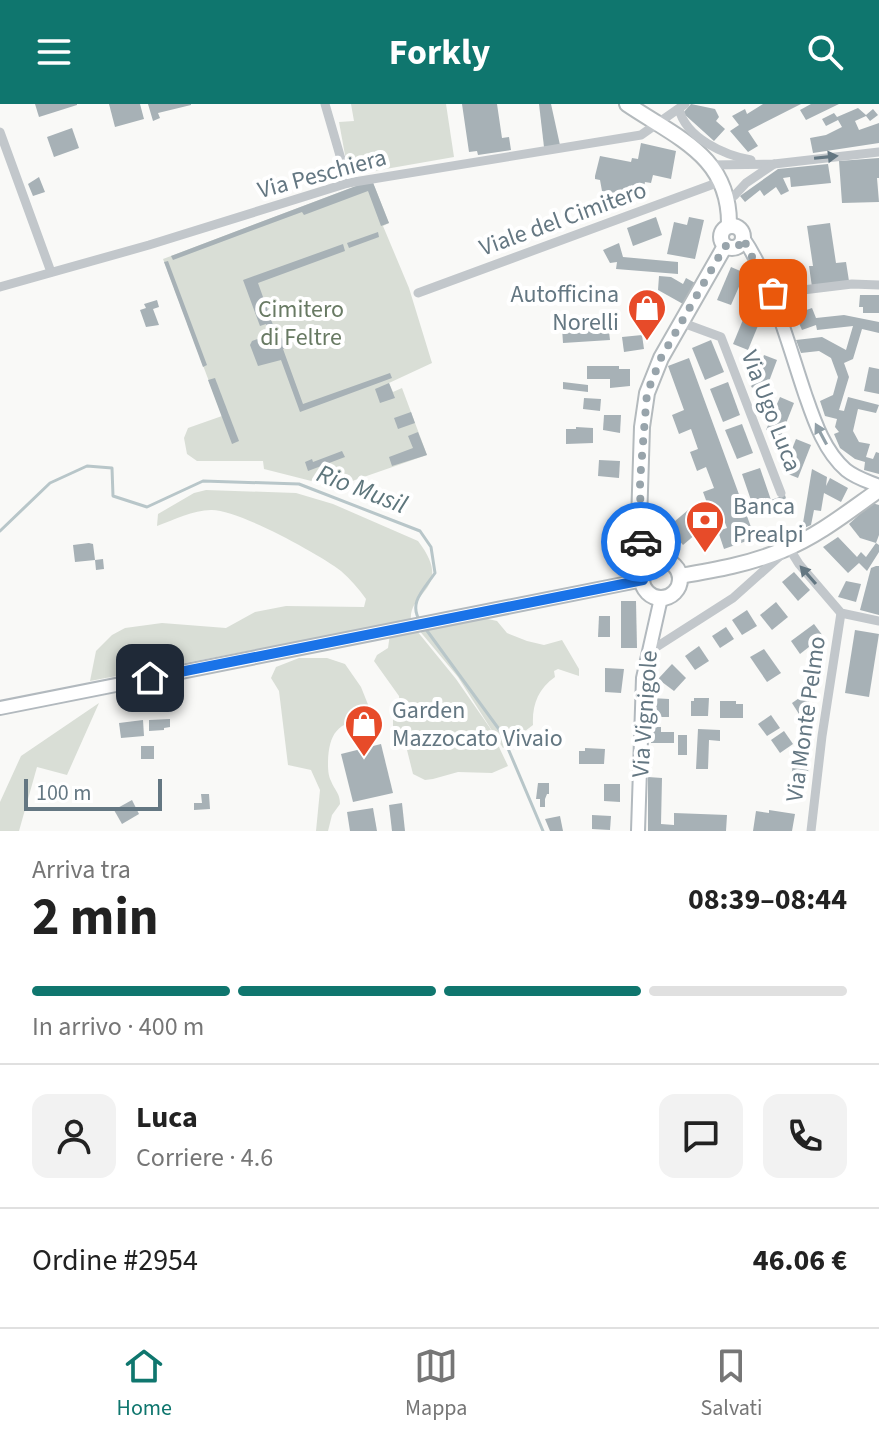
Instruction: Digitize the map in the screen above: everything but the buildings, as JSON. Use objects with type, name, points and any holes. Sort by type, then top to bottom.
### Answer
[{"type":"main road","points":[[627,104],[699,152],[711,165],[734,196],[736,230]]},
{"type":"main road","points":[[722,181],[736,230]]},
{"type":"main road","points":[[652,563],[641,544],[639,522],[644,407],[654,374],[725,246],[720,239],[721,232],[736,230]]},
{"type":"main road","points":[[680,576],[739,565],[789,548],[879,488]]},
{"type":"main road","points":[[663,560],[669,562],[680,576],[675,591],[661,598],[646,590],[643,580],[645,570],[652,563],[663,560]]},
{"type":"street","points":[[325,104],[348,183]]},
{"type":"street","points":[[682,106],[683,121],[719,151],[774,164]]},
{"type":"street","name":"Via Peschiera","points":[[0,287],[149,245],[348,183],[641,135],[682,106]]},
{"type":"street","points":[[0,132],[51,272]]},
{"type":"street","points":[[711,165],[774,164],[879,152]]},
{"type":"street","points":[[734,196],[746,183],[774,164]]},
{"type":"street","name":"Viale del Cimitero","points":[[418,293],[722,181]]},
{"type":"street","points":[[736,230],[770,294],[816,425],[845,469],[879,488]]},
{"type":"street","points":[[770,294],[852,284],[879,285]]},
{"type":"street","name":"Via Ugo Luca","points":[[683,323],[721,337],[781,493]]},
{"type":"street","points":[[647,653],[733,598],[789,548],[841,613],[879,621]]},
{"type":"street","points":[[0,708],[643,580]]},
{"type":"street","name":"Via Vignigole","points":[[638,831],[643,678],[661,598]]},
{"type":"street","name":"Via Monte Pelmo","points":[[811,831],[841,613]]},
{"type":"green space","points":[[351,104],[446,104],[454,157],[357,174],[347,166],[339,122],[354,121]]},
{"type":"green space","name":"Cimitero di Feltre","points":[[372,180],[389,223],[383,226],[409,288],[432,363],[389,383],[393,392],[402,388],[427,455],[335,487],[264,469],[263,461],[197,461],[187,454],[184,438],[188,428],[222,416],[163,259]]},
{"type":"green space","points":[[206,490],[296,493],[333,504],[418,541],[432,570],[427,588],[412,610],[411,620],[90,681],[96,651],[112,635],[125,628],[162,623],[226,628],[255,612],[286,606],[364,607],[366,599],[341,571],[258,524],[223,512],[204,510],[157,526],[158,514],[194,493]]},
{"type":"green space","points":[[479,617],[497,621],[507,633],[527,641],[544,645],[562,640],[579,669],[579,676],[558,669],[554,671],[555,677],[537,698],[533,725],[503,748],[458,677],[418,629]]},
{"type":"green space","points":[[417,631],[490,728],[508,766],[492,773],[458,772],[425,780],[413,774],[407,750],[393,726],[393,717],[400,708],[399,696],[374,661],[388,648],[390,634]]},
{"type":"green space","points":[[299,658],[327,658],[345,664],[361,687],[369,707],[366,719],[341,727],[330,744],[329,774],[340,804],[332,815],[328,831],[316,831],[320,790],[311,770],[288,765],[279,691],[271,678],[276,667]]},
{"type":"green space","points":[[99,703],[67,775],[37,767],[19,831],[0,831],[0,802],[21,756]]},
{"type":"waterway","name":"Rio Musil","points":[[0,531],[50,483],[87,466],[112,468],[113,496],[147,507],[203,481],[299,484],[420,531],[431,547],[435,573],[416,603],[421,622]]},
{"type":"waterway","name":"Rio Musil","points":[[425,628],[501,732],[543,831]]},
{"type":"way so far","points":[[641,542],[639,522],[644,407],[661,358],[725,246],[738,247],[743,238],[770,294],[773,293]]},
{"type":"place","name":"Autofficina Norelli","points":[[647,342]]},
{"type":"place","name":"Banca Prealpi","points":[[705,554]]},
{"type":"place","name":"Garden Mazzocato Vivaio","points":[[364,758]]},
{"type":"route","points":[[150,678],[643,580],[645,570],[652,563],[641,542]]}]
